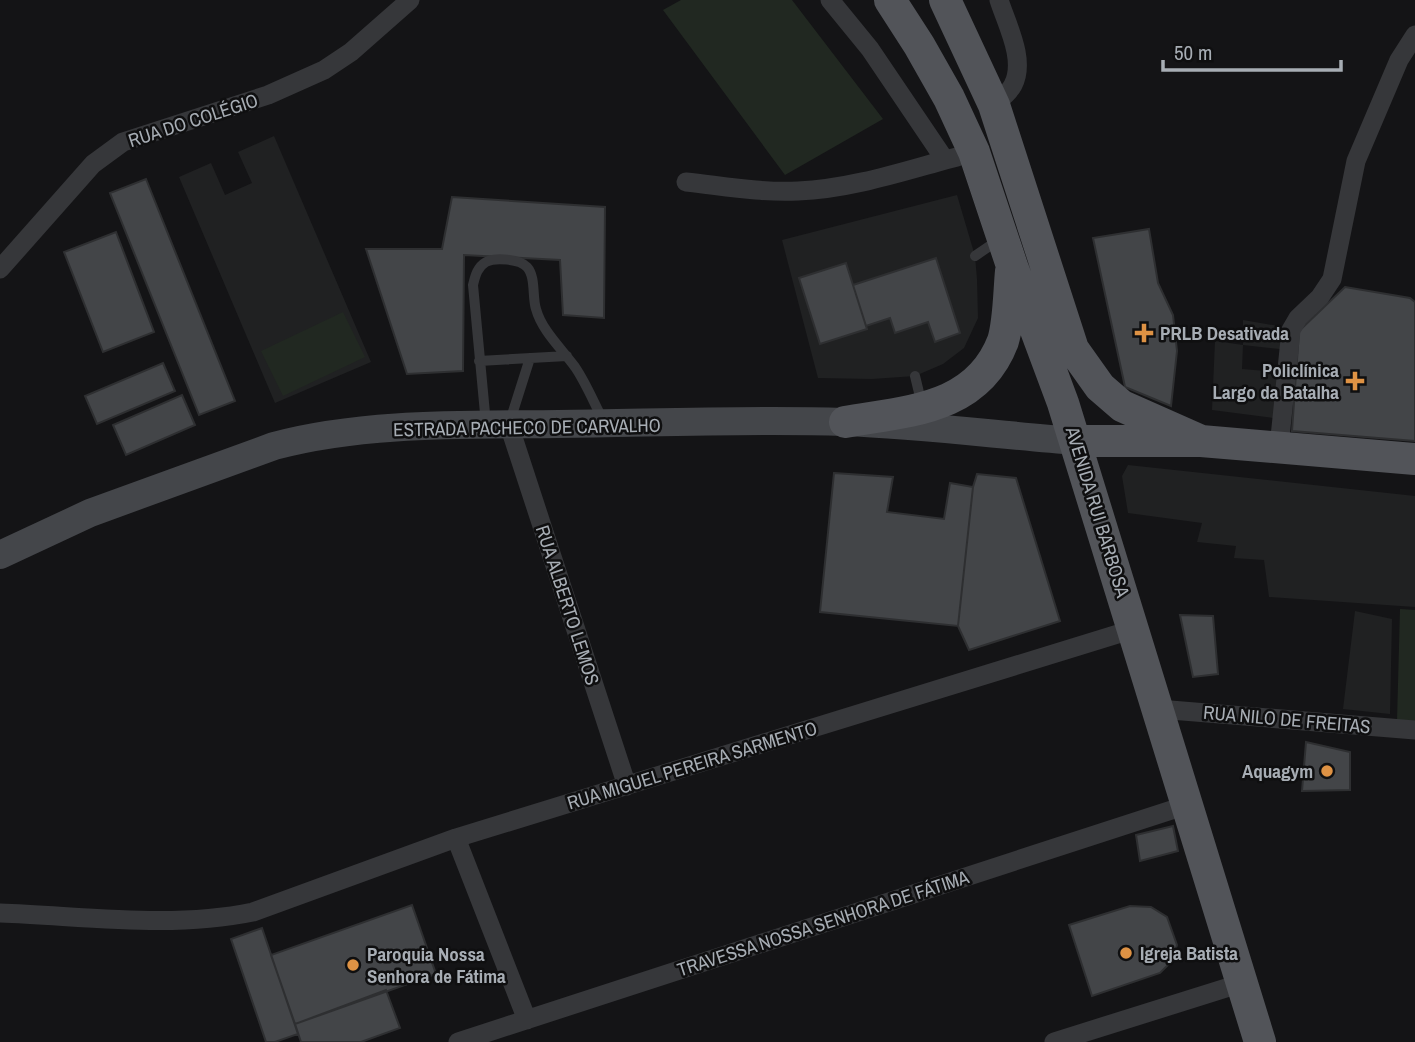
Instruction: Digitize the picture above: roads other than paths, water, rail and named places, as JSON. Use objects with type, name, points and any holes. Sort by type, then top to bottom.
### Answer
[{"type":"main road","name":"AVENIDA RUI BARBOSA","points":[[890,0],[919,44],[949,98],[960,156],[1007,252],[1076,441],[1260,1042]]},
{"type":"main road","points":[[945,0],[994,105],[1073,349],[1100,387],[1122,406],[1201,440]]},
{"type":"main road","points":[[845,422],[923,408],[963,393],[989,368],[1003,339],[1007,252]]},
{"type":"main road","name":"ESTRADA PACHECO DE CARVALHO","points":[[0,555],[90,513],[274,446],[298,440],[416,428],[497,425],[845,422],[1076,441]]},
{"type":"main road","points":[[1076,441],[1201,440],[1415,459]]},
{"type":"street","name":"RUA DO COLÉGIO","points":[[0,269],[93,164],[123,142],[268,95],[324,70],[351,52],[410,0]]},
{"type":"street","points":[[686,182],[765,191],[800,191],[847,185],[960,156],[830,0]]},
{"type":"street","points":[[994,105],[1012,88],[1018,72],[1016,53],[999,0]]},
{"type":"street","points":[[1279,447],[1291,330],[1332,279],[1356,161],[1399,60],[1415,34]]},
{"type":"street","name":"RUA ALBERTO LEMOS","points":[[497,425],[627,786]]},
{"type":"street","name":"RUA MIGUEL PEREIRA SARMENTO","points":[[0,914],[183,920],[220,919],[253,912],[456,838],[1134,629]]},
{"type":"street","name":"RUA NILO DE FREITAS","points":[[1158,709],[1415,730]]},
{"type":"street","name":"TRAVESSA NOSSA SENHORA DE FÁTIMA","points":[[458,1042],[1187,805]]},
{"type":"street","points":[[456,838],[527,1020]]},
{"type":"street","points":[[1054,1042],[1242,983]]},
{"type":"lane","points":[[975,256],[1007,252]]},
{"type":"lane","points":[[497,425],[480,362],[473,285],[476,273],[485,263],[496,260],[526,265],[530,272],[536,310],[543,324],[577,370],[605,424]]},
{"type":"lane","points":[[480,362],[567,356]]},
{"type":"lane","points":[[497,425],[530,358]]},
{"type":"lane","points":[[915,376],[923,408]]},
{"type":"place","name":"PRLB Desativada","points":[[1144,333]]},
{"type":"place","name":"Policlínica Largo da Batalha","points":[[1355,381]]},
{"type":"place","name":"Aquagym","points":[[1327,771]]},
{"type":"place","name":"Igreja Batista","points":[[1126,953]]},
{"type":"place","name":"Paroquia Nossa Senhora de Fátima","points":[[353,965]]}]
